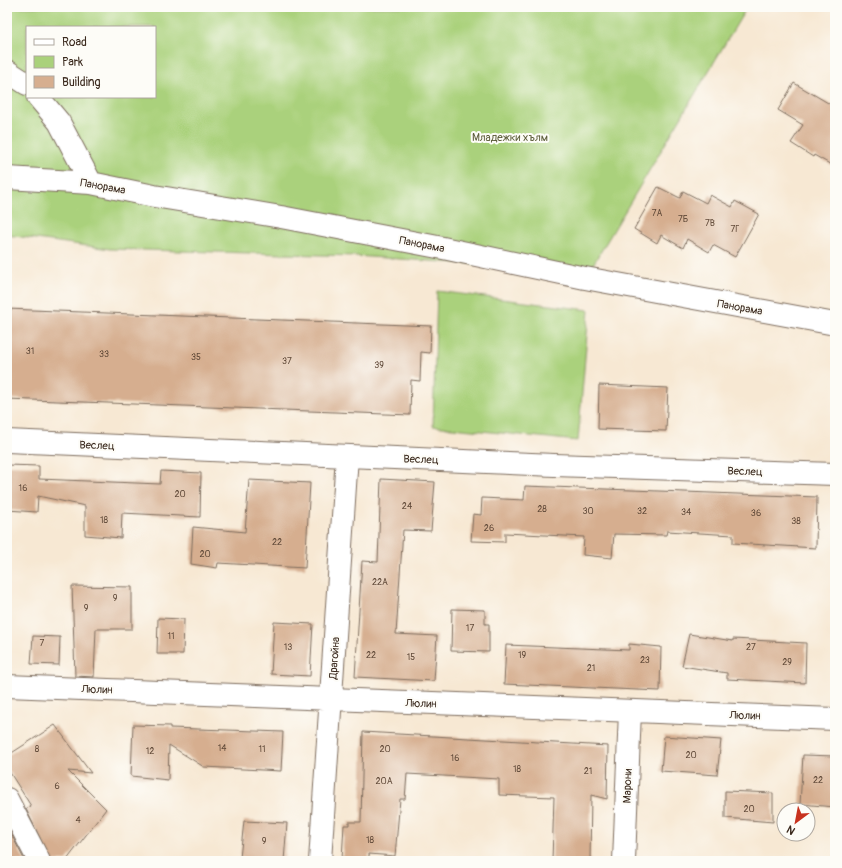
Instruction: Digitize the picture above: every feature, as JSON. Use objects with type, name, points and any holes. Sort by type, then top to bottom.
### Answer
[{"type":"street","points":[[7,71],[26,83]]},
{"type":"street","points":[[39,98],[59,122],[91,183]]},
{"type":"street","name":"Панорама","points":[[7,178],[91,183],[154,196],[281,217],[444,248],[593,280],[835,324]]},
{"type":"street","name":"Веслец","points":[[7,441],[347,456],[835,474]]},
{"type":"street","name":"Драгойна","points":[[320,861],[347,456]]},
{"type":"street","name":"Люлин","points":[[7,686],[835,719]]},
{"type":"street","name":"Марони","points":[[624,861],[630,711]]},
{"type":"street","points":[[7,800],[39,861]]},
{"type":"green space","name":"Младежки хълм","points":[[7,7],[747,7],[585,278],[534,268],[355,256],[110,249],[7,235]]},
{"type":"green space","points":[[437,291],[589,310],[578,441],[433,426]]},
{"type":"building","points":[[794,83],[835,107],[835,167],[814,155],[813,157],[791,143],[803,125],[778,110]]},
{"type":"building","points":[[658,187],[680,198],[683,191],[706,203],[710,195],[732,207],[735,201],[759,214],[735,257],[713,245],[709,252],[687,239],[683,248],[661,235],[657,243],[634,229]]},
{"type":"building","points":[[7,309],[431,326],[430,353],[421,352],[420,381],[411,380],[410,415],[7,399]]},
{"type":"building","points":[[599,385],[668,388],[666,431],[598,429]]},
{"type":"building","points":[[7,465],[39,466],[39,479],[160,484],[161,471],[201,473],[200,517],[122,513],[121,538],[85,535],[85,506],[38,496],[37,512],[7,510]]},
{"type":"building","points":[[381,479],[435,482],[431,531],[403,530],[396,634],[437,636],[434,681],[355,677],[362,561],[378,562]]},
{"type":"building","points":[[249,480],[310,483],[305,568],[218,563],[217,568],[191,564],[193,527],[245,532]]},
{"type":"building","points":[[525,486],[817,497],[816,548],[733,543],[733,535],[667,531],[666,535],[614,534],[612,558],[583,555],[584,537],[505,533],[505,542],[471,541],[473,514],[481,515],[482,498],[524,500]]},
{"type":"building","points":[[72,586],[132,587],[132,629],[96,629],[94,677],[75,676]]},
{"type":"building","points":[[452,609],[485,610],[485,624],[489,624],[489,652],[451,651]]},
{"type":"building","points":[[158,618],[184,619],[183,654],[157,654]]},
{"type":"building","points":[[274,622],[313,624],[310,676],[271,674]]},
{"type":"building","points":[[689,634],[733,641],[733,639],[806,643],[805,683],[727,679],[727,673],[682,666]]},
{"type":"building","points":[[33,636],[60,637],[59,665],[31,664]]},
{"type":"building","points":[[629,644],[661,647],[660,691],[504,684],[506,645],[629,650]]},
{"type":"building","points":[[55,725],[91,773],[68,771],[106,809],[66,861],[51,861],[26,809],[31,806],[7,768],[7,756]]},
{"type":"building","points":[[133,725],[170,726],[170,728],[283,732],[281,771],[204,767],[169,745],[168,780],[131,776]]},
{"type":"building","points":[[363,732],[608,746],[607,799],[591,795],[590,861],[552,861],[554,797],[499,795],[499,779],[407,774],[405,799],[400,799],[395,856],[369,854],[369,861],[342,859],[344,825],[349,825],[349,822],[361,822]]},
{"type":"building","points":[[664,736],[721,740],[717,775],[661,771]]},
{"type":"building","points":[[803,755],[835,756],[835,807],[816,805],[816,802],[800,802]]},
{"type":"building","points":[[725,791],[773,793],[773,822],[725,818]]},
{"type":"building","points":[[244,821],[287,823],[284,861],[240,858]]},
{"type":"building","points":[[7,826],[25,861],[7,861]]}]
